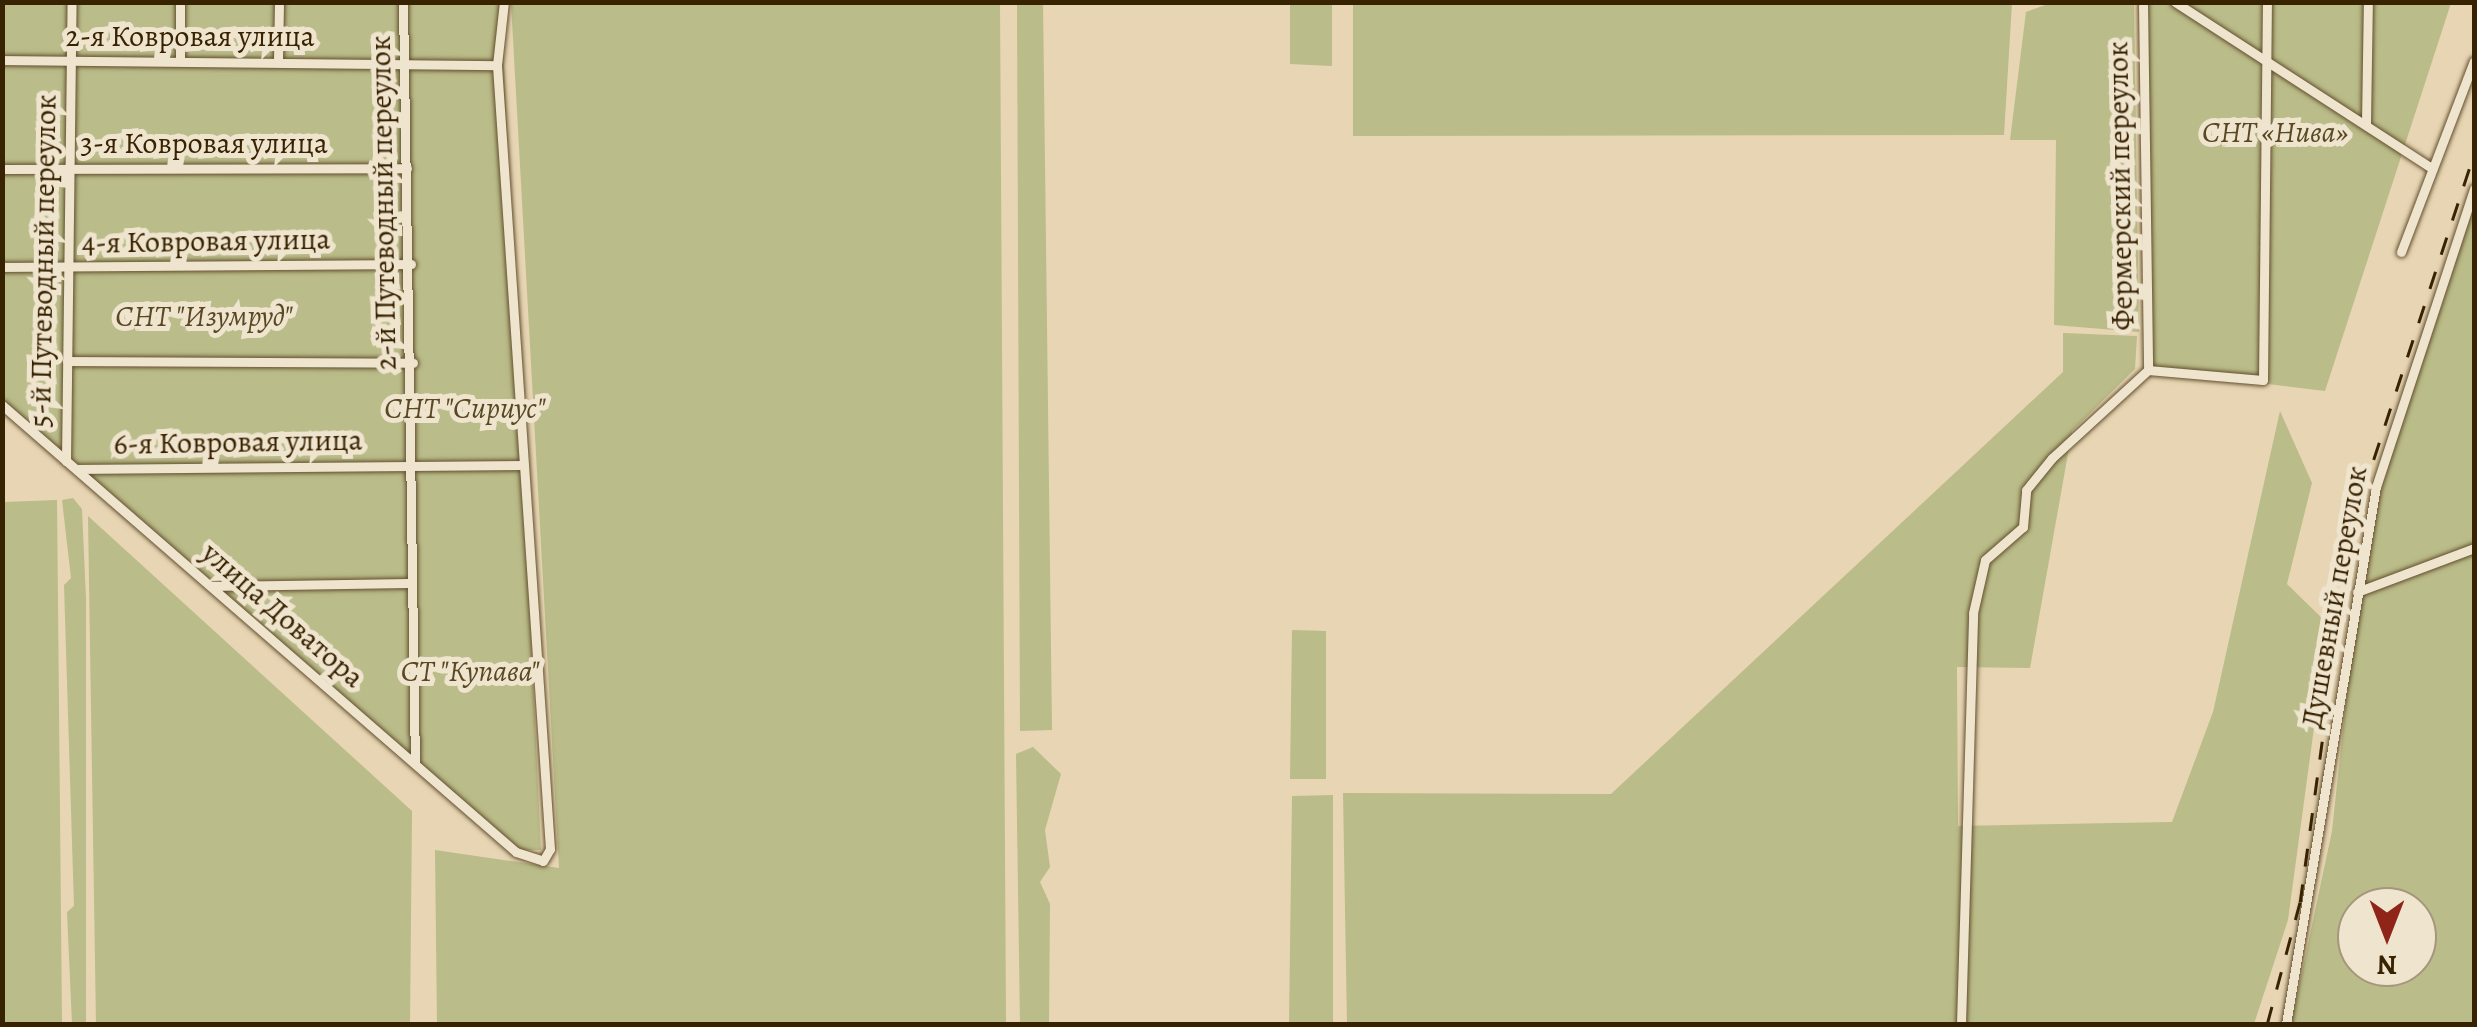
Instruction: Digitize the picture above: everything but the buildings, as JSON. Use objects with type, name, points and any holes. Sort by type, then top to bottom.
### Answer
[{"type":"street","name":"5-й Путеводный переулок","points":[[66,460],[72,2]]},
{"type":"street","points":[[180,2],[180,60]]},
{"type":"street","points":[[278,60],[279,2]]},
{"type":"street","name":"2-й Путеводный переулок","points":[[403,2],[413,363],[409,583],[415,763]]},
{"type":"street","points":[[504,2],[498,65],[520,465]]},
{"type":"street","name":"Фермерский переулок","points":[[2143,2],[2148,370]]},
{"type":"street","points":[[2175,2],[2432,168]]},
{"type":"street","points":[[1961,1024],[1973,614],[1984,560],[2023,527],[2026,490],[2052,458],[2148,370],[2263,380],[2267,2]]},
{"type":"street","points":[[2366,123],[2368,2]]},
{"type":"street","name":"2-я Ковровая улица","points":[[2,60],[498,65]]},
{"type":"street","points":[[2401,252],[2474,61]]},
{"type":"street","name":"3-я Ковровая улица","points":[[2,170],[406,168]]},
{"type":"street","name":"Душевный переулок","points":[[2286,1024],[2357,592],[2392,416],[2474,189]]},
{"type":"street","name":"4-я Ковровая улица","points":[[2,267],[411,264]]},
{"type":"street","points":[[67,361],[413,363]]},
{"type":"street","name":"улица Доватора","points":[[2,405],[530,862],[550,849],[520,465]]},
{"type":"street","name":"6-я Ковровая улица","points":[[76,469],[520,465]]},
{"type":"street","points":[[2357,592],[2474,548]]},
{"type":"street","points":[[212,586],[409,583]]},
{"type":"green space","name":"СНТ \"Изумруд\"","points":[[2,3],[501,3],[541,850],[520,850],[3,410]]},
{"type":"green space","points":[[511,3],[1000,3],[1006,1024],[437,1024],[435,850],[559,868]]},
{"type":"green space","points":[[1017,3],[1043,3],[1052,730],[1020,731]]},
{"type":"green space","points":[[1290,3],[1332,3],[1332,66],[1290,64]]},
{"type":"green space","points":[[1353,3],[2012,3],[2004,135],[1353,136]]},
{"type":"green space","points":[[2051,3],[2134,3],[2139,332],[2054,325],[2056,140],[2010,140],[2026,12]]},
{"type":"green space","name":"СНТ «Нива»","points":[[2144,3],[2451,3],[2325,391],[2148,369]]},
{"type":"green space","points":[[2474,181],[2474,1024],[2291,1024],[2332,831],[2360,571],[2415,353]]},
{"type":"green space","points":[[2063,333],[2137,336],[2135,369],[2072,431],[2030,668],[1957,667],[1958,826],[2172,822],[2213,712],[2280,411],[2312,483],[2287,584],[2328,624],[2288,920],[2254,1024],[1347,1024],[1343,793],[1611,794],[2063,372]]},
{"type":"green space","points":[[73,498],[82,509],[86,599],[86,1024],[72,1024],[67,912],[74,906],[64,585],[71,578],[62,500]]},
{"type":"green space","points":[[57,500],[62,1024],[3,1024],[3,502]]},
{"type":"green space","points":[[88,516],[412,811],[410,1024],[96,1024]]},
{"type":"green space","points":[[1292,630],[1326,631],[1326,779],[1290,779]]},
{"type":"green space","points":[[1033,747],[1061,774],[1045,830],[1050,867],[1040,882],[1050,904],[1049,1024],[1020,1024],[1016,754]]},
{"type":"green space","points":[[1333,795],[1333,1024],[1289,1024],[1292,796]]},
{"type":"railway","points":[[2267,1024],[2300,902],[2351,528],[2474,153]]},
{"type":"park label","name":"СНТ \"Сириус\"","points":[[465,408]]},
{"type":"park label","name":"СТ \"Купава\"","points":[[470,671]]}]
